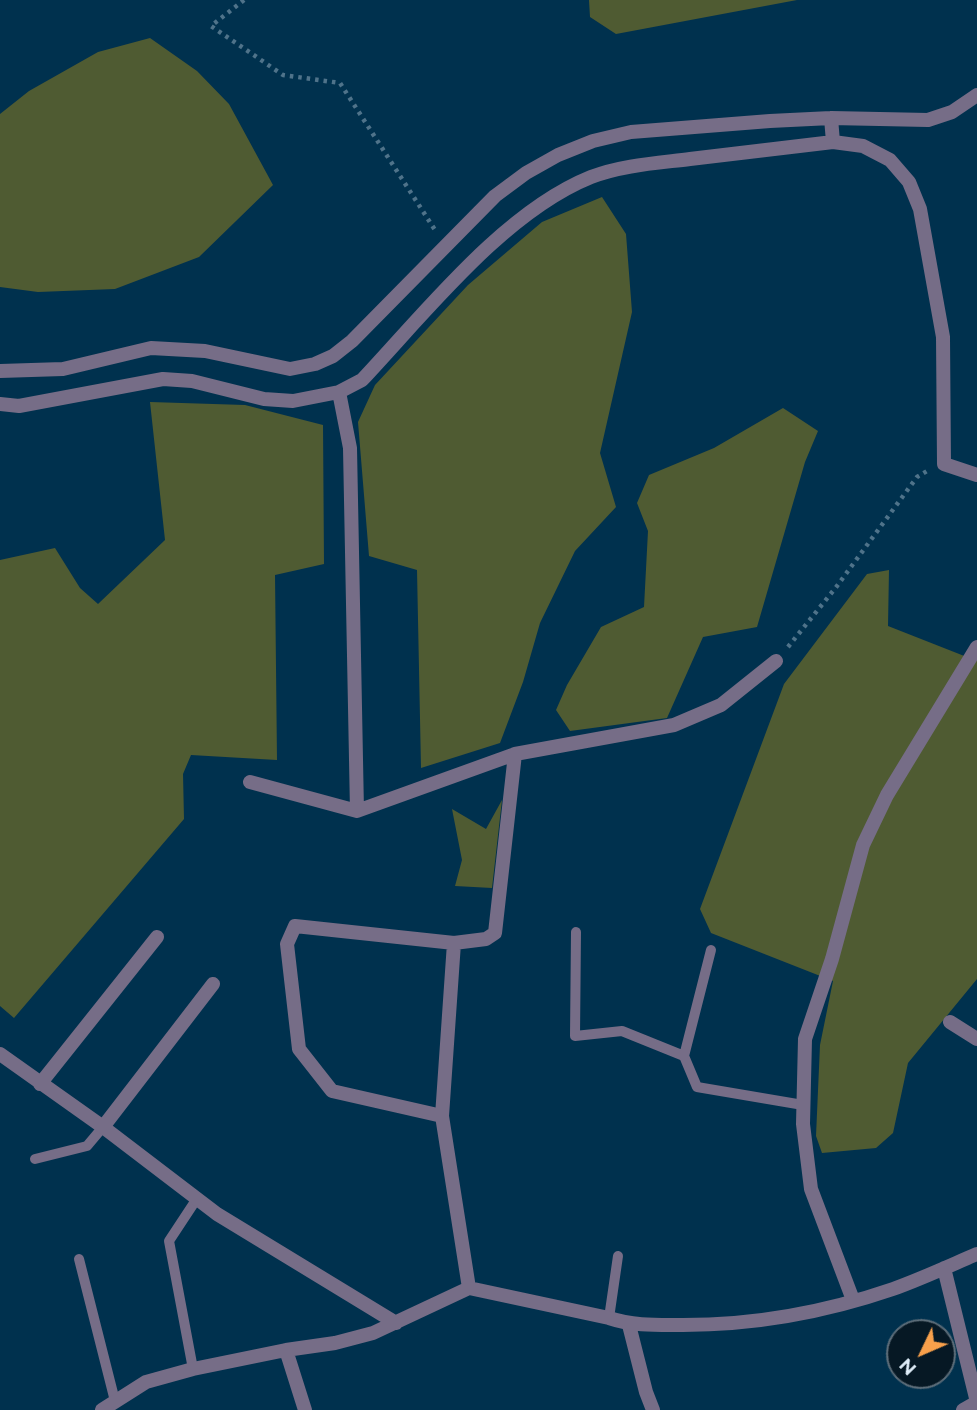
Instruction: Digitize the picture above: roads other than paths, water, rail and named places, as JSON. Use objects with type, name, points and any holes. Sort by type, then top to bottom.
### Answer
[{"type":"street","points":[[0,371],[63,369],[151,348],[205,351],[290,369],[315,364],[333,356],[352,341],[495,196],[558,155],[593,141],[631,132],[831,118],[928,120],[951,112],[977,95]]},
{"type":"street","points":[[831,118],[833,142]]},
{"type":"street","points":[[0,404],[19,406],[163,379],[192,381],[264,399],[293,401],[339,392],[362,380],[509,227],[551,198],[591,177],[633,166],[833,142],[863,146],[890,160],[909,182],[920,209],[943,337],[944,464],[977,475]]},
{"type":"street","points":[[339,392],[350,448],[357,811]]},
{"type":"street","points":[[853,1300],[811,1189],[803,1124],[805,1039],[832,959],[863,845],[887,795],[977,647]]},
{"type":"street","points":[[250,782],[357,811],[515,754],[674,725],[721,705],[776,661]]},
{"type":"street","points":[[442,1116],[332,1091],[299,1049],[287,944],[295,926],[454,943],[486,939],[495,933],[515,754]]},
{"type":"street","points":[[40,1084],[157,937]]},
{"type":"street","points":[[454,943],[442,1116],[469,1288]]},
{"type":"street","points":[[103,1127],[213,984]]},
{"type":"street","points":[[950,1022],[977,1039]]},
{"type":"street","points":[[0,1054],[103,1127],[196,1200],[396,1323]]},
{"type":"street","points":[[102,1410],[146,1382],[193,1369],[335,1343],[373,1333],[469,1288],[609,1318],[629,1325],[722,1325],[815,1311],[894,1289],[977,1254]]},
{"type":"street","points":[[944,1268],[977,1402],[963,1410]]},
{"type":"street","points":[[629,1325],[653,1410]]},
{"type":"street","points":[[286,1350],[305,1410]]},
{"type":"street","points":[[646,1392],[646,1410]]},
{"type":"lane","points":[[576,932],[575,1036],[622,1031],[684,1056]]},
{"type":"lane","points":[[711,950],[684,1056],[697,1087],[803,1105]]},
{"type":"lane","points":[[35,1159],[87,1146],[103,1127]]},
{"type":"lane","points":[[193,1369],[169,1241],[196,1200]]},
{"type":"lane","points":[[609,1318],[618,1256]]},
{"type":"lane","points":[[79,1259],[115,1401]]}]
